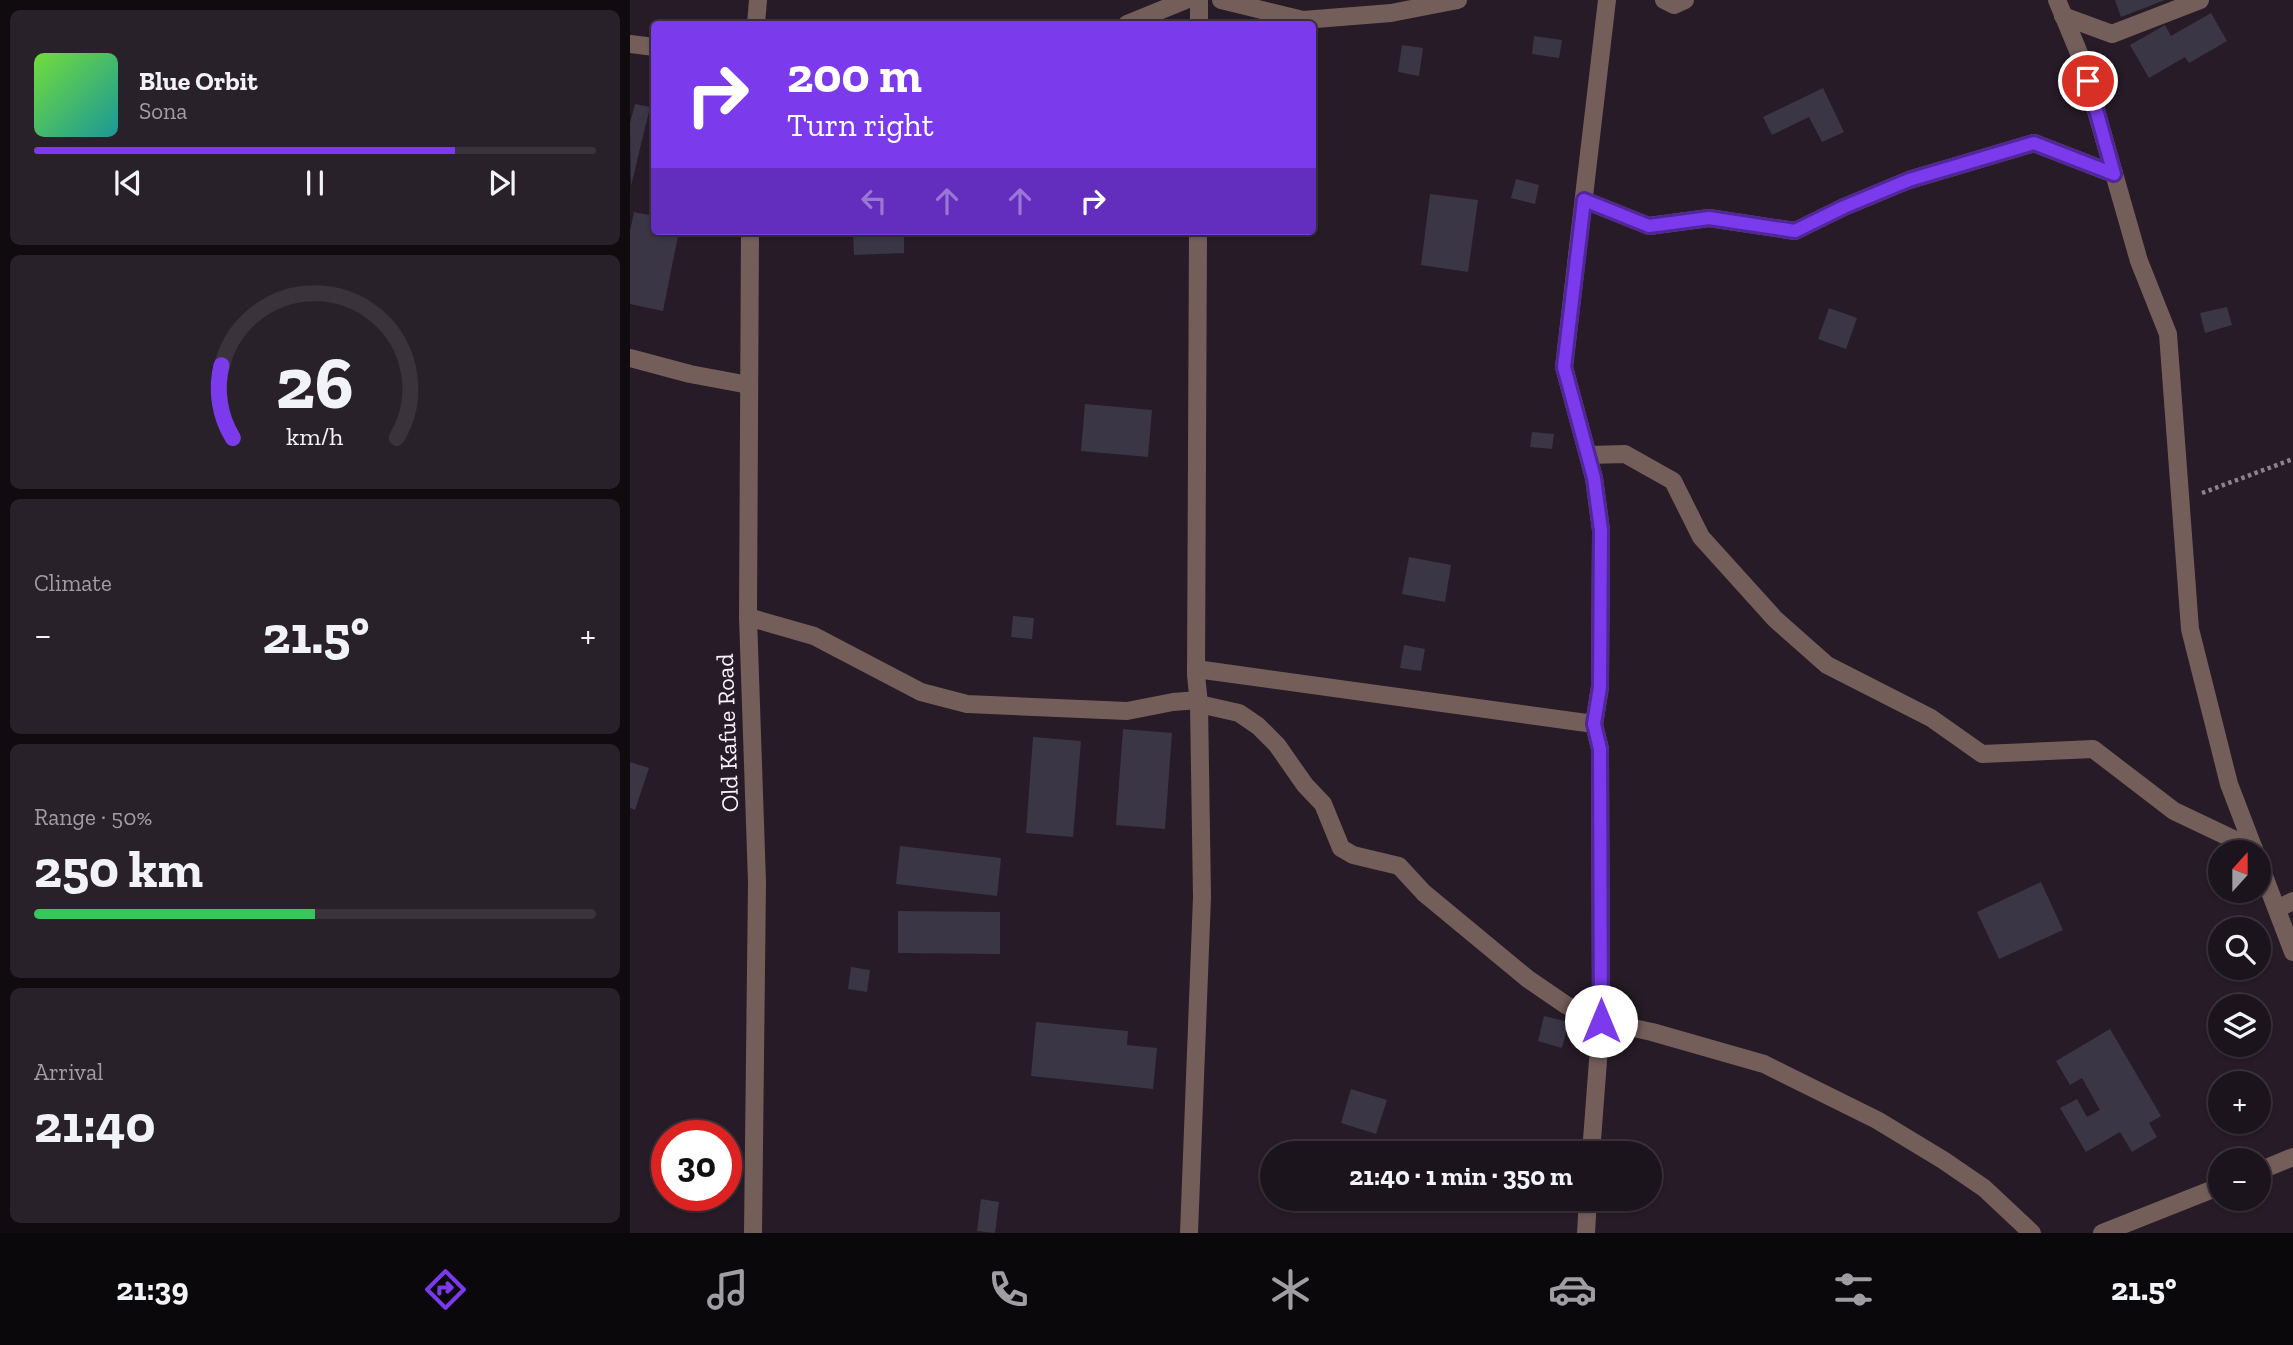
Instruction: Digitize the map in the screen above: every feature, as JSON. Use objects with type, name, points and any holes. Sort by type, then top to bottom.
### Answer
[{"type":"street","points":[[756,21],[758,0]]},
{"type":"street","points":[[1134,21],[1186,0]]},
{"type":"street","points":[[1199,0],[1199,21]]},
{"type":"street","points":[[1221,0],[1303,20],[1391,13],[1458,0]]},
{"type":"street","points":[[1592,1141],[1601,1021],[1600,749],[1594,724],[1600,687],[1601,530],[1594,478],[1564,367],[1607,0]]},
{"type":"street","points":[[1664,0],[1674,5],[1685,0]]},
{"type":"street","points":[[2060,8],[2112,34],[2200,0]]},
{"type":"street","points":[[2060,8],[2081,58],[2139,261],[2168,334],[2190,629],[2229,784],[2250,840]]},
{"type":"street","points":[[630,44],[651,47]]},
{"type":"street","points":[[1584,200],[1649,226],[1709,218],[1795,231],[1909,180],[2034,143],[2114,174]]},
{"type":"street","name":"Old Kafue Road","points":[[750,235],[748,617],[757,882],[753,1233]]},
{"type":"street","points":[[1189,1233],[1202,897],[1196,669],[1198,235]]},
{"type":"street","points":[[630,358],[690,374],[749,385]]},
{"type":"street","points":[[1588,456],[1625,454],[1673,481],[1701,537],[1775,619],[1826,664],[1931,718],[1982,754],[2093,749],[2174,811],[2228,840]]},
{"type":"street","points":[[748,617],[814,636],[921,692],[943,700],[967,704],[1127,711],[1198,699],[1199,704]]},
{"type":"street","points":[[1196,669],[1594,724]]},
{"type":"street","points":[[1199,704],[1239,713],[1258,726],[1277,745],[1305,785],[1323,804],[1340,848],[1353,855],[1399,866],[1424,893],[1528,979],[1566,1005],[1601,1021],[1653,1032],[1764,1064],[1877,1120],[1943,1160],[1984,1188],[2032,1233]]},
{"type":"street","points":[[2272,883],[2285,905],[2293,952]]},
{"type":"street","points":[[2271,1166],[2293,1157]]},
{"type":"street","points":[[2102,1233],[2208,1191]]},
{"type":"street","points":[[1586,1233],[1587,1211]]},
{"type":"path","points":[[2180,502],[2293,458]]},
{"type":"building","points":[[2115,0],[2165,0],[2121,17]]},
{"type":"building","points":[[2211,13],[2227,41],[2189,63],[2185,57],[2149,78],[2130,45],[2165,25],[2171,36]]},
{"type":"building","points":[[1534,36],[1562,40],[1559,58],[1532,54]]},
{"type":"building","points":[[1402,45],[1423,48],[1419,76],[1398,72]]},
{"type":"building","points":[[1823,88],[1844,132],[1822,142],[1809,117],[1772,135],[1763,117]]},
{"type":"building","points":[[635,104],[650,107],[631,186],[630,123]]},
{"type":"building","points":[[1516,179],[1539,185],[1535,204],[1511,198]]},
{"type":"building","points":[[1430,194],[1478,200],[1468,272],[1421,265]]},
{"type":"building","points":[[634,212],[651,215],[651,235],[678,235],[663,311],[630,304],[630,231]]},
{"type":"building","points":[[853,235],[904,235],[904,253],[854,255]]},
{"type":"building","points":[[2227,307],[2232,325],[2205,333],[2200,313]]},
{"type":"building","points":[[1829,308],[1857,318],[1846,349],[1818,339]]},
{"type":"building","points":[[1085,404],[1152,410],[1148,457],[1081,451]]},
{"type":"building","points":[[1532,432],[1554,434],[1552,449],[1530,447]]},
{"type":"building","points":[[1409,557],[1451,565],[1445,602],[1402,594]]},
{"type":"building","points":[[1013,616],[1034,618],[1032,639],[1011,637]]},
{"type":"building","points":[[1404,645],[1425,649],[1421,671],[1400,668]]},
{"type":"building","points":[[1123,729],[1172,733],[1165,829],[1116,825]]},
{"type":"building","points":[[1033,737],[1081,741],[1073,837],[1026,833]]},
{"type":"building","points":[[630,762],[649,768],[635,810],[630,808]]},
{"type":"building","points":[[900,846],[1001,858],[997,896],[896,884]]},
{"type":"building","points":[[2041,882],[2063,930],[1999,959],[1977,912]]},
{"type":"building","points":[[898,911],[1000,912],[1000,954],[898,953]]},
{"type":"building","points":[[851,967],[870,970],[867,992],[848,989]]},
{"type":"building","points":[[1544,1016],[1569,1022],[1562,1048],[1538,1041]]},
{"type":"building","points":[[1036,1022],[1128,1031],[1127,1045],[1157,1048],[1153,1089],[1031,1076]]},
{"type":"building","points":[[2110,1029],[2161,1116],[2149,1123],[2157,1137],[2132,1152],[2120,1132],[2086,1152],[2060,1108],[2077,1099],[2087,1117],[2100,1110],[2082,1078],[2070,1085],[2056,1061]]},
{"type":"building","points":[[1351,1089],[1387,1100],[1376,1134],[1341,1123]]},
{"type":"building","points":[[981,1199],[999,1202],[995,1233],[977,1231]]},
{"type":"route","points":[[1601,1021],[1600,749],[1594,724],[1600,687],[1601,530],[1594,478],[1564,367],[1584,200],[1649,226],[1709,218],[1795,231],[1909,180],[2034,143],[2114,174],[2088,81]]}]
